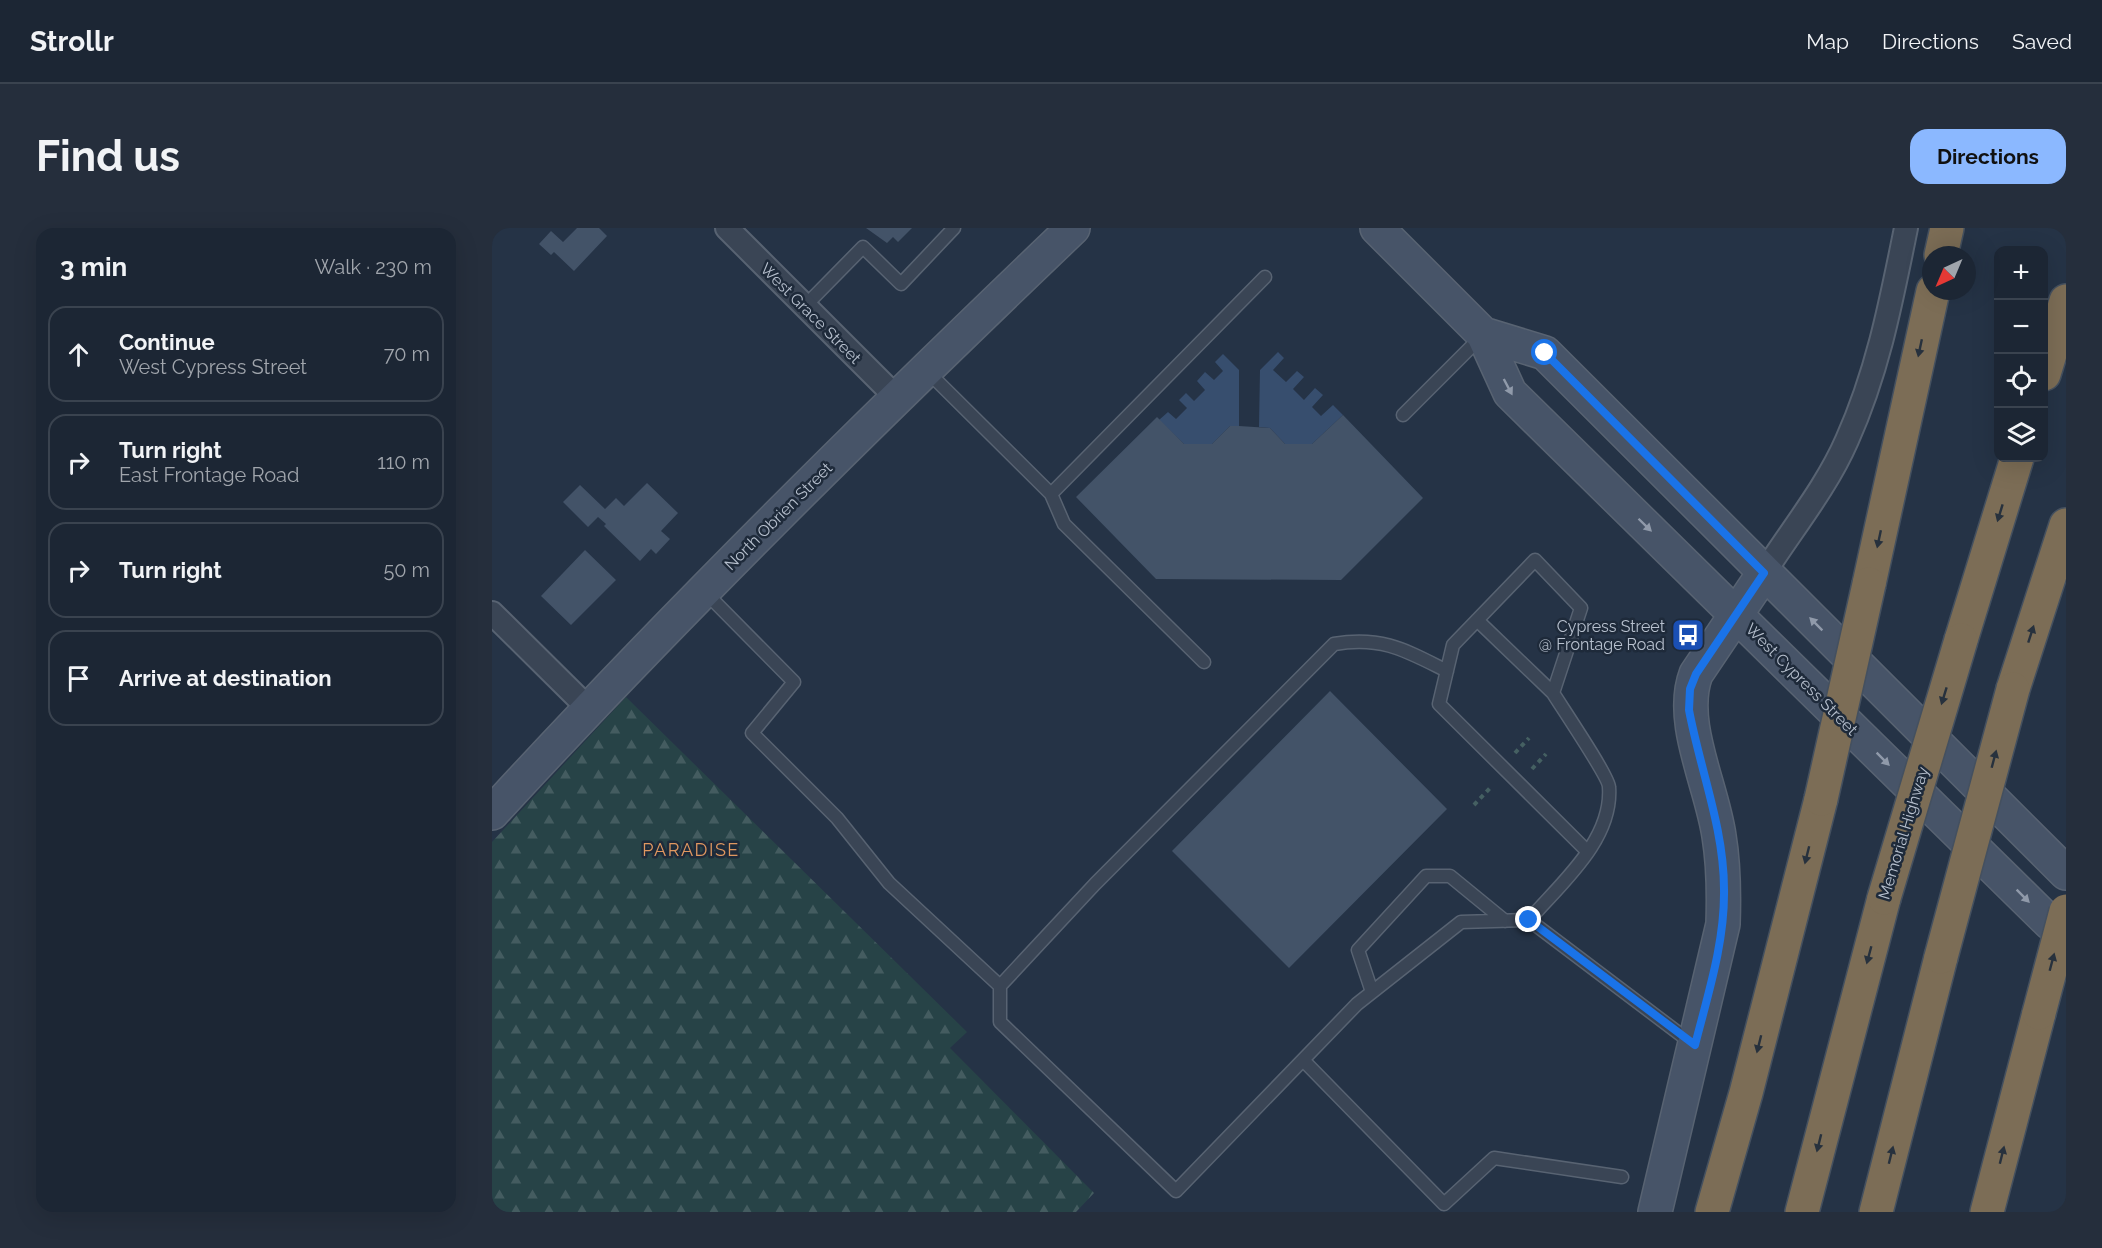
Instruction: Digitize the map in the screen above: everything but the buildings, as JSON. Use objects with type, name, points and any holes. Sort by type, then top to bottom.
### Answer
[{"type":"highway","points":[[1943,246],[1947,228]]},
{"type":"highway","points":[[1712,1212],[1746,1093],[1821,799],[1931,300]]},
{"type":"highway","points":[[2048,358],[2066,301]]},
{"type":"highway","name":"Memorial Highway","points":[[1802,1212],[1884,898],[2017,462]]},
{"type":"highway","points":[[1876,1212],[2013,689],[2066,525]]},
{"type":"highway","points":[[1987,1212],[2066,911]]},
{"type":"street","name":"West Grace Street","points":[[727,228],[896,398]]},
{"type":"street","name":"North Obrien Street","points":[[492,813],[588,708],[925,369],[1072,228]]},
{"type":"street","name":"West Cypress Street","points":[[1377,228],[1484,334],[1510,393],[2049,923],[2066,933]]},
{"type":"street","points":[[1655,1212],[1723,924],[1725,887],[1719,835],[1689,710],[1690,689],[1696,674],[1816,495],[1846,442],[1881,351],[1906,228]]},
{"type":"street","name":"West Cypress Street","points":[[1484,334],[1545,353],[2066,873]]},
{"type":"street","points":[[492,613],[588,708]]},
{"type":"lane","points":[[805,306],[863,247],[901,284],[954,228]]},
{"type":"lane","points":[[1051,494],[1265,278]]},
{"type":"lane","points":[[1403,415],[1484,334]]},
{"type":"lane","points":[[925,369],[1051,494],[1064,524],[1204,662]]},
{"type":"lane","points":[[1553,693],[1581,608],[1535,560],[1453,645],[1439,704],[1588,852]]},
{"type":"lane","points":[[704,592],[794,682],[752,733],[837,818],[889,883],[1000,986]]},
{"type":"lane","points":[[1477,620],[1553,693],[1610,785],[1604,825],[1588,852],[1529,920]]},
{"type":"lane","points":[[1447,671],[1393,644],[1351,641],[1334,644],[1095,884],[1000,986],[1000,1022],[1176,1191],[1357,1004],[1461,922],[1529,920],[1695,1045]]},
{"type":"lane","points":[[1372,992],[1358,950],[1426,876],[1450,876],[1505,921]]},
{"type":"lane","points":[[1304,1060],[1441,1208],[1494,1158],[1622,1176]]},
{"type":"path","points":[[1513,756],[1529,738]]},
{"type":"path","points":[[1529,772],[1546,754]]},
{"type":"path","points":[[1474,805],[1493,785]]},
{"type":"green space","points":[[626,697],[967,1032],[950,1048],[1094,1193],[1076,1212],[492,1212],[492,842]]},
{"type":"water","points":[[1278,352],[1284,358],[1273,370],[1286,382],[1297,371],[1304,377],[1293,389],[1304,400],[1315,388],[1323,395],[1312,407],[1321,416],[1333,405],[1343,415],[1312,444],[1285,444],[1270,428],[1259,427],[1260,370]]},
{"type":"water","points":[[1223,354],[1239,370],[1239,426],[1230,426],[1212,444],[1184,444],[1159,420],[1168,412],[1176,419],[1187,408],[1179,400],[1186,393],[1194,401],[1205,390],[1197,381],[1205,372],[1214,380],[1223,371],[1215,362]]},
{"type":"place","name":"Cypress Street @ Frontage Road","points":[[1688,635]]},
{"type":"district","name":"PARADISE","points":[[691,850]]},
{"type":"route","points":[[1529,920],[1577,954],[1675,1033],[1695,1045],[1723,924],[1725,887],[1719,835],[1689,710],[1690,689],[1696,674],[1764,573],[1545,353]]}]
